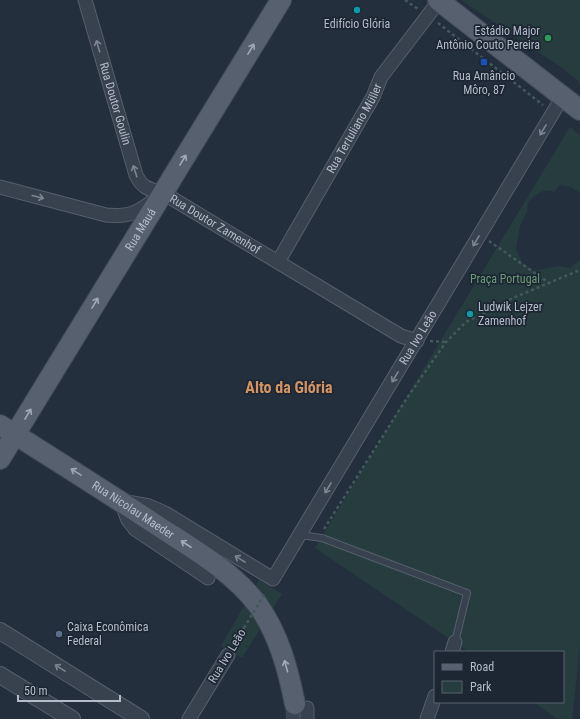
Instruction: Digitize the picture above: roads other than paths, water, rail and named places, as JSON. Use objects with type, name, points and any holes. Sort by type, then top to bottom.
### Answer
[{"type":"main road","name":"Rua Mauá","points":[[0,459],[8,429],[163,193],[281,0]]},
{"type":"main road","points":[[435,5],[563,96],[580,110]]},
{"type":"main road","name":"Rua Nicolau Maeder","points":[[8,429],[220,568],[246,591],[261,599],[279,643],[303,710]]},
{"type":"street","name":"Rua Doutor Goulin","points":[[85,0],[136,175],[140,183],[146,188],[163,193]]},
{"type":"street","name":"Rua Tertuliano Müller","points":[[278,262],[373,97],[381,77],[435,5]]},
{"type":"street","name":"Rua Ivo Leão","points":[[120,501],[149,506],[165,513],[273,579],[563,96]]},
{"type":"street","name":"Rua Doutor Zamenhof","points":[[0,188],[106,215],[118,216],[131,215],[143,209],[163,193],[401,336],[417,341]]},
{"type":"street","points":[[120,501],[128,520],[135,529],[208,578]]},
{"type":"street","points":[[0,631],[140,719]]},
{"type":"street","name":"Rua Ivo Leão","points":[[189,719],[228,655]]},
{"type":"street","points":[[0,675],[72,719]]},
{"type":"street","points":[[426,719],[434,699]]},
{"type":"lane","points":[[300,535],[319,538],[467,593],[454,647]]},
{"type":"tunnel","points":[[295,704],[296,719]]},
{"type":"place","name":"Edifício Glória","points":[[357,10]]},
{"type":"place","name":"Estádio Major Antônio Couto Pereira","points":[[548,38]]},
{"type":"place","name":"Rua Amâncio Môro, 87","points":[[484,62]]},
{"type":"place","name":"Ludwik Lejzer Zamenhof","points":[[470,314]]},
{"type":"place","name":"Caixa Econômica Federal","points":[[59,634]]},
{"type":"district","name":"Alto da Glória","points":[[289,387]]},
{"type":"park label","name":"Praça Portugal","points":[[505,279]]}]
